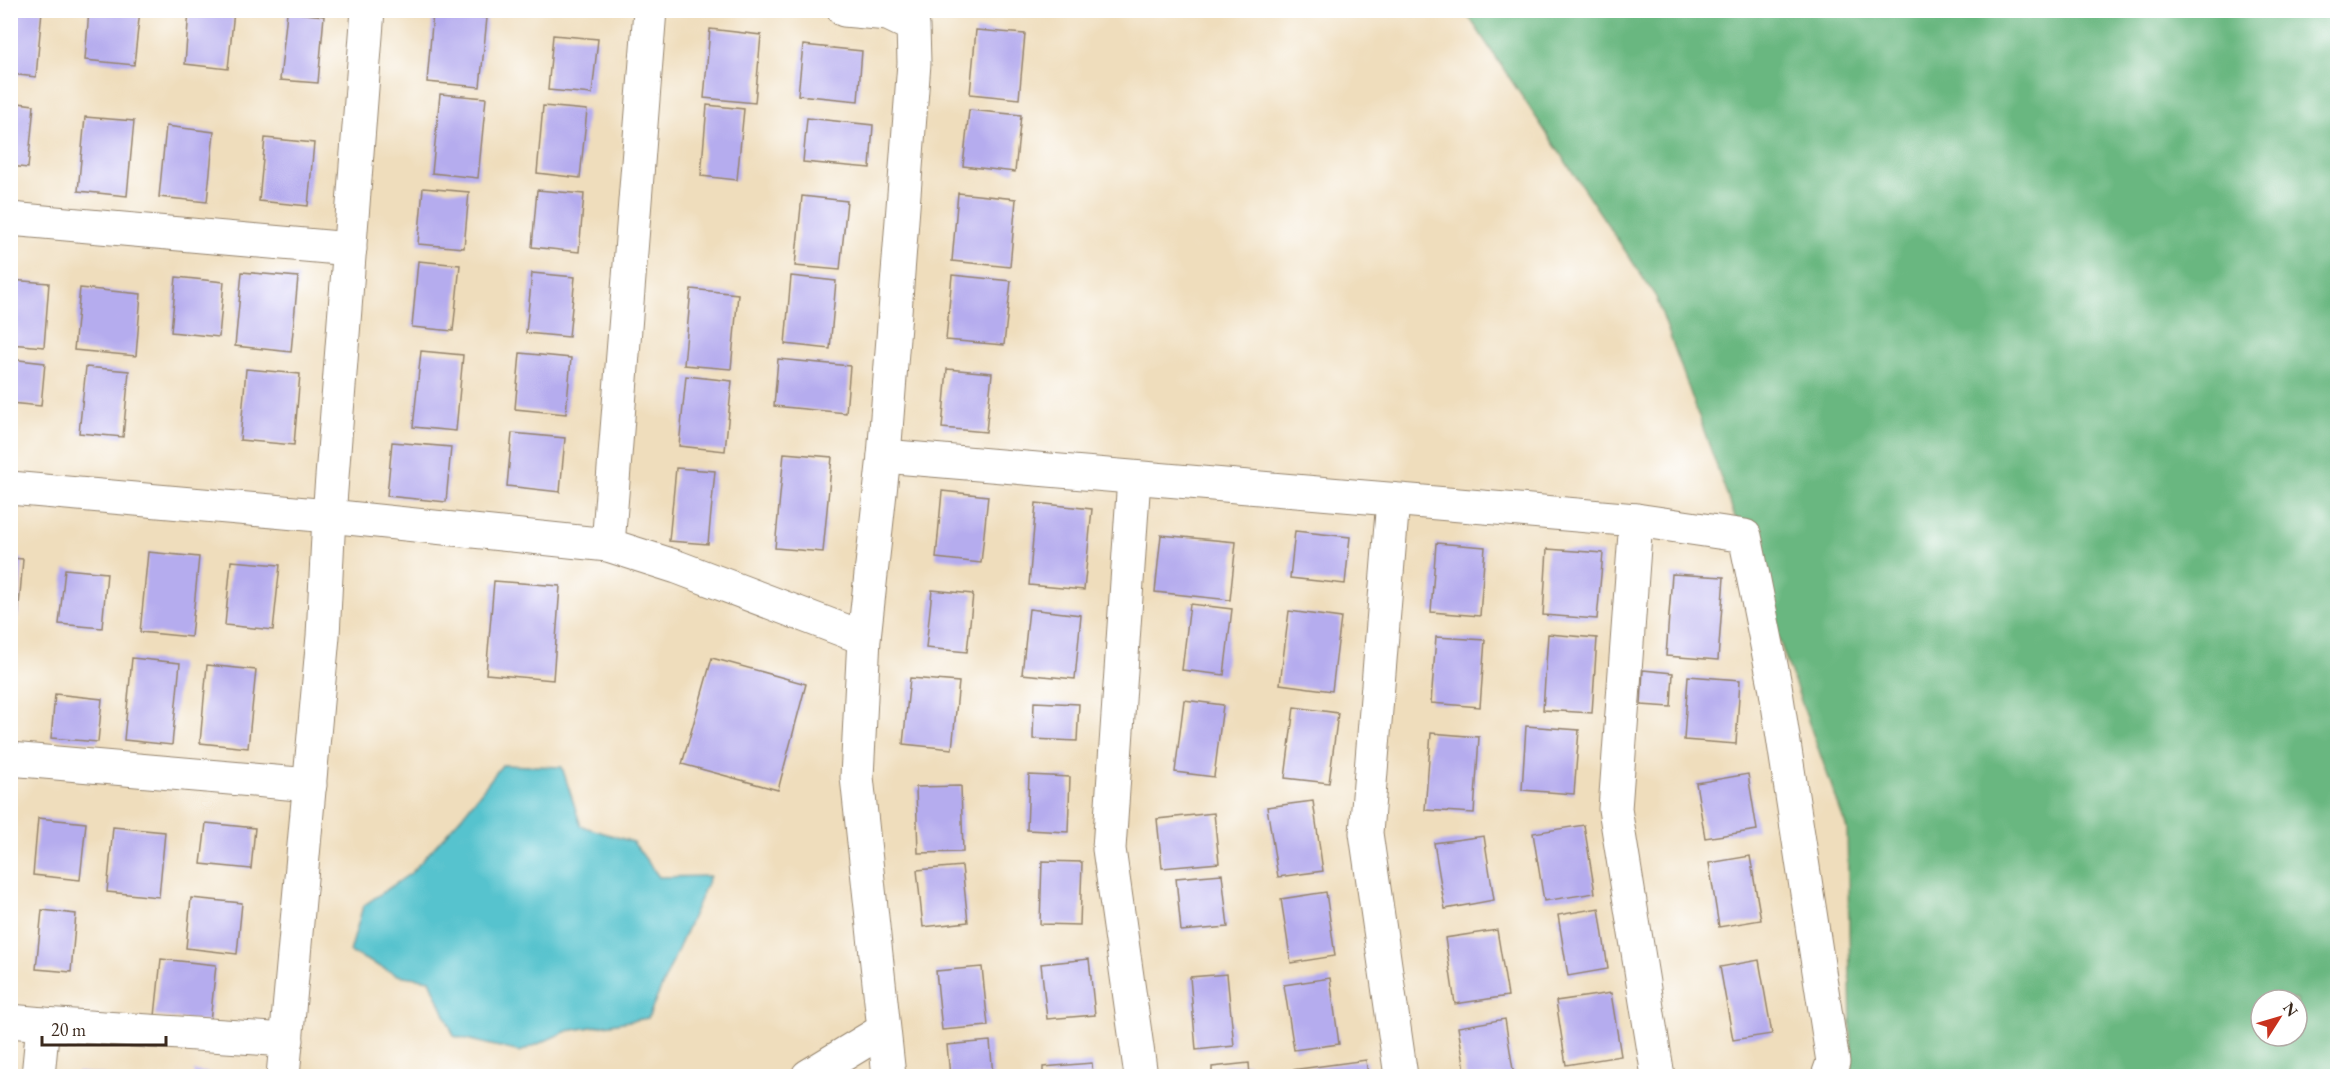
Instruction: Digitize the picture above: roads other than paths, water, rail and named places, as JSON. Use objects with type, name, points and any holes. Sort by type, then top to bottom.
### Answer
[{"type":"street","points":[[283,1077],[310,785],[369,10]]},
{"type":"street","points":[[608,545],[650,10]]},
{"type":"street","points":[[844,10],[888,14],[912,26],[914,63],[884,456],[864,638],[857,777],[882,1031],[889,1077]]},
{"type":"street","points":[[10,219],[350,249]]},
{"type":"street","points":[[884,456],[1636,520],[1745,536],[1775,685],[1815,944],[1833,1062],[1828,1077]]},
{"type":"street","points":[[1134,478],[1109,849],[1141,1077]]},
{"type":"street","points":[[10,488],[329,516],[608,545],[677,567],[864,638]]},
{"type":"street","points":[[1394,500],[1366,833],[1401,1077]]},
{"type":"street","points":[[1636,520],[1615,809],[1658,1077]]},
{"type":"street","points":[[10,759],[310,785]]},
{"type":"street","points":[[10,1021],[287,1040]]},
{"type":"street","points":[[38,1077],[43,1024]]},
{"type":"street","points":[[808,1077],[882,1031]]},
{"type":"water","points":[[502,765],[562,767],[581,826],[633,842],[659,877],[710,876],[648,1018],[567,1031],[520,1052],[454,1036],[430,980],[397,975],[350,952],[363,906],[411,873],[463,815]]}]
